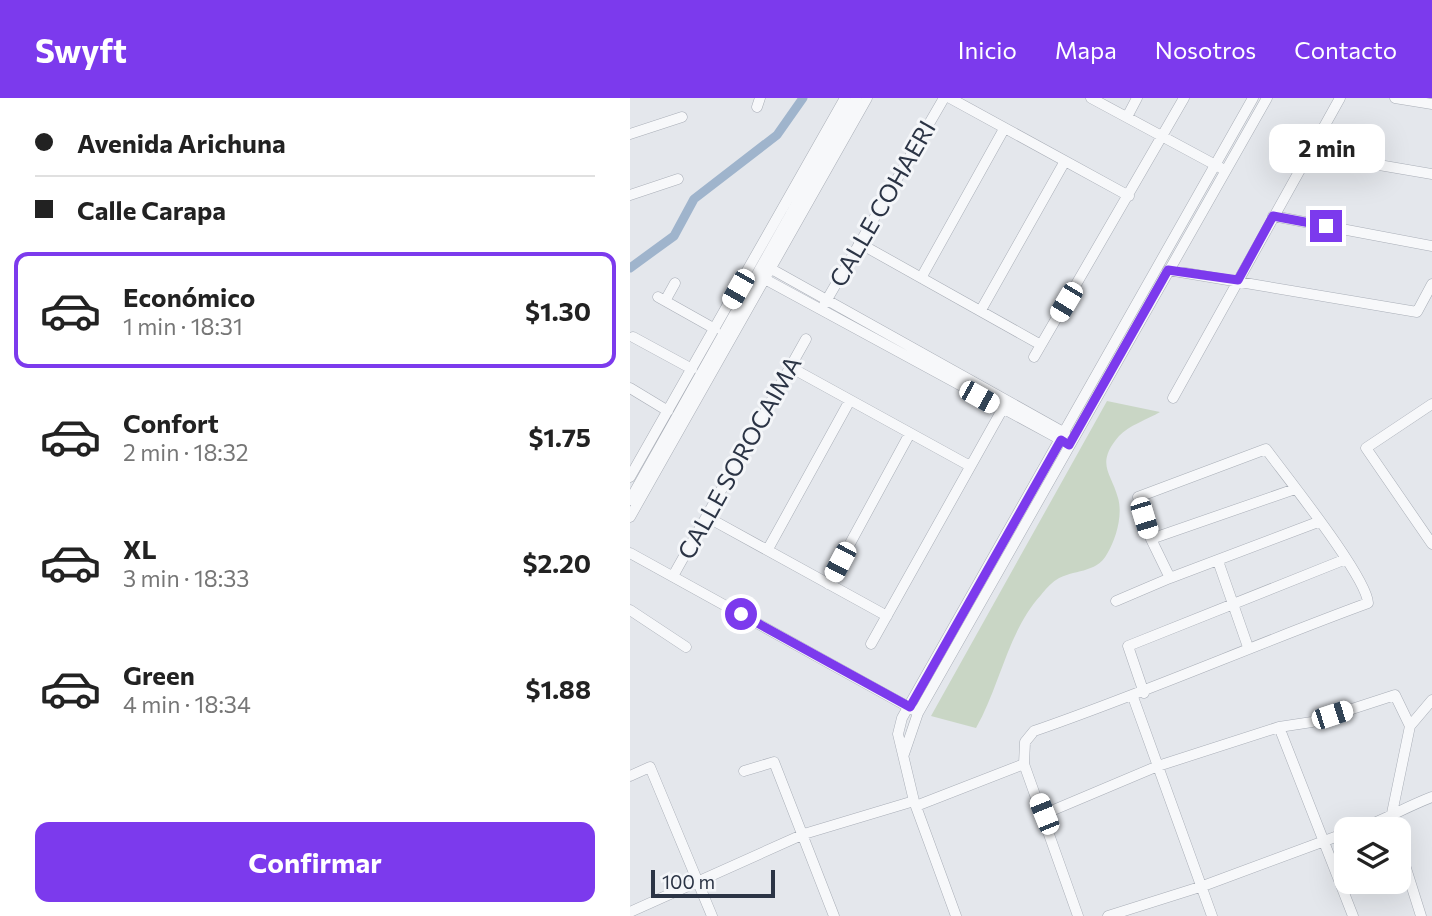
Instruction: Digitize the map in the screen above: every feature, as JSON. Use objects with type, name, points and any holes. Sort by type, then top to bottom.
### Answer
[{"type":"street","points":[[630,517],[845,98]]},
{"type":"street","points":[[630,500],[856,98]]},
{"type":"street","points":[[762,264],[867,98]]},
{"type":"street","name":"CALLE COHAERI","points":[[824,305],[944,98]]},
{"type":"street","points":[[950,98],[1129,196]]},
{"type":"street","points":[[1091,98],[1220,167]]},
{"type":"street","points":[[1127,117],[1138,98]]},
{"type":"street","points":[[1034,357],[1184,98]]},
{"type":"street","points":[[1065,439],[1168,270],[1253,98]]},
{"type":"street","points":[[956,916],[915,803],[904,755],[914,710],[1220,167],[1267,98]]},
{"type":"street","points":[[1173,398],[1340,98]]},
{"type":"street","points":[[1395,98],[1432,104]]},
{"type":"street","points":[[630,134],[682,117]]},
{"type":"street","points":[[921,278],[1004,129]]},
{"type":"street","points":[[1309,153],[1432,174]]},
{"type":"street","points":[[981,310],[1065,161]]},
{"type":"street","points":[[630,195],[678,179]]},
{"type":"street","points":[[1273,216],[1432,246]]},
{"type":"street","points":[[859,243],[1041,345]]},
{"type":"street","points":[[762,264],[824,305],[1002,410],[1065,439]]},
{"type":"street","points":[[1168,270],[1417,312],[1432,284]]},
{"type":"street","points":[[757,274],[824,305],[1065,439]]},
{"type":"street","points":[[630,477],[715,329],[757,274]]},
{"type":"street","points":[[675,283],[661,299],[715,329]]},
{"type":"street","points":[[633,337],[692,369]]},
{"type":"street","name":"CALLE SOROCAIMA","points":[[673,576],[806,339]]},
{"type":"street","points":[[790,368],[970,466]]},
{"type":"street","points":[[630,388],[668,411]]},
{"type":"street","points":[[768,549],[849,402]]},
{"type":"street","points":[[1432,405],[1366,448],[1432,542]]},
{"type":"street","points":[[871,644],[1002,410]]},
{"type":"street","points":[[828,584],[909,435]]},
{"type":"street","points":[[1078,916],[1044,814],[1024,764],[1025,741],[1034,731],[1144,693],[1248,647],[1368,603],[1368,594],[1346,559],[1266,449],[1138,497],[1151,539],[1170,578]]},
{"type":"street","points":[[1151,539],[1296,489]]},
{"type":"street","points":[[707,517],[887,616]]},
{"type":"street","points":[[1116,601],[1318,522]]},
{"type":"street","points":[[630,553],[914,710]]},
{"type":"street","points":[[1144,693],[1128,646],[1346,559]]},
{"type":"street","points":[[1218,561],[1248,647]]},
{"type":"street","points":[[630,610],[686,647]]},
{"type":"street","points":[[1044,814],[1158,766],[1279,727],[1312,722],[1395,695],[1410,726]]},
{"type":"street","points":[[1133,697],[1212,916]]},
{"type":"street","points":[[1391,817],[1410,726],[1432,700]]},
{"type":"street","points":[[1279,727],[1353,916]]},
{"type":"street","points":[[744,771],[774,762],[834,916]]},
{"type":"street","points":[[630,912],[804,834],[915,803],[1024,764]]},
{"type":"street","points":[[630,776],[650,766],[700,881],[712,916]]},
{"type":"street","points":[[1392,817],[1402,808],[1432,797]]},
{"type":"street","points":[[1108,916],[1203,886],[1334,838]]},
{"type":"street","points":[[1411,884],[1421,916]]},
{"type":"green space","points":[[1107,401],[1160,412],[1123,432],[1108,454],[1107,468],[1120,512],[1116,534],[1107,554],[1097,565],[1054,581],[1030,609],[1012,642],[976,728],[931,716]]},
{"type":"waterway","points":[[630,268],[674,236],[694,199],[777,135],[803,98]]},
{"type":"route","points":[[741,614],[910,707],[1061,440],[1069,445],[1168,270],[1238,280],[1273,216],[1326,226]]}]
